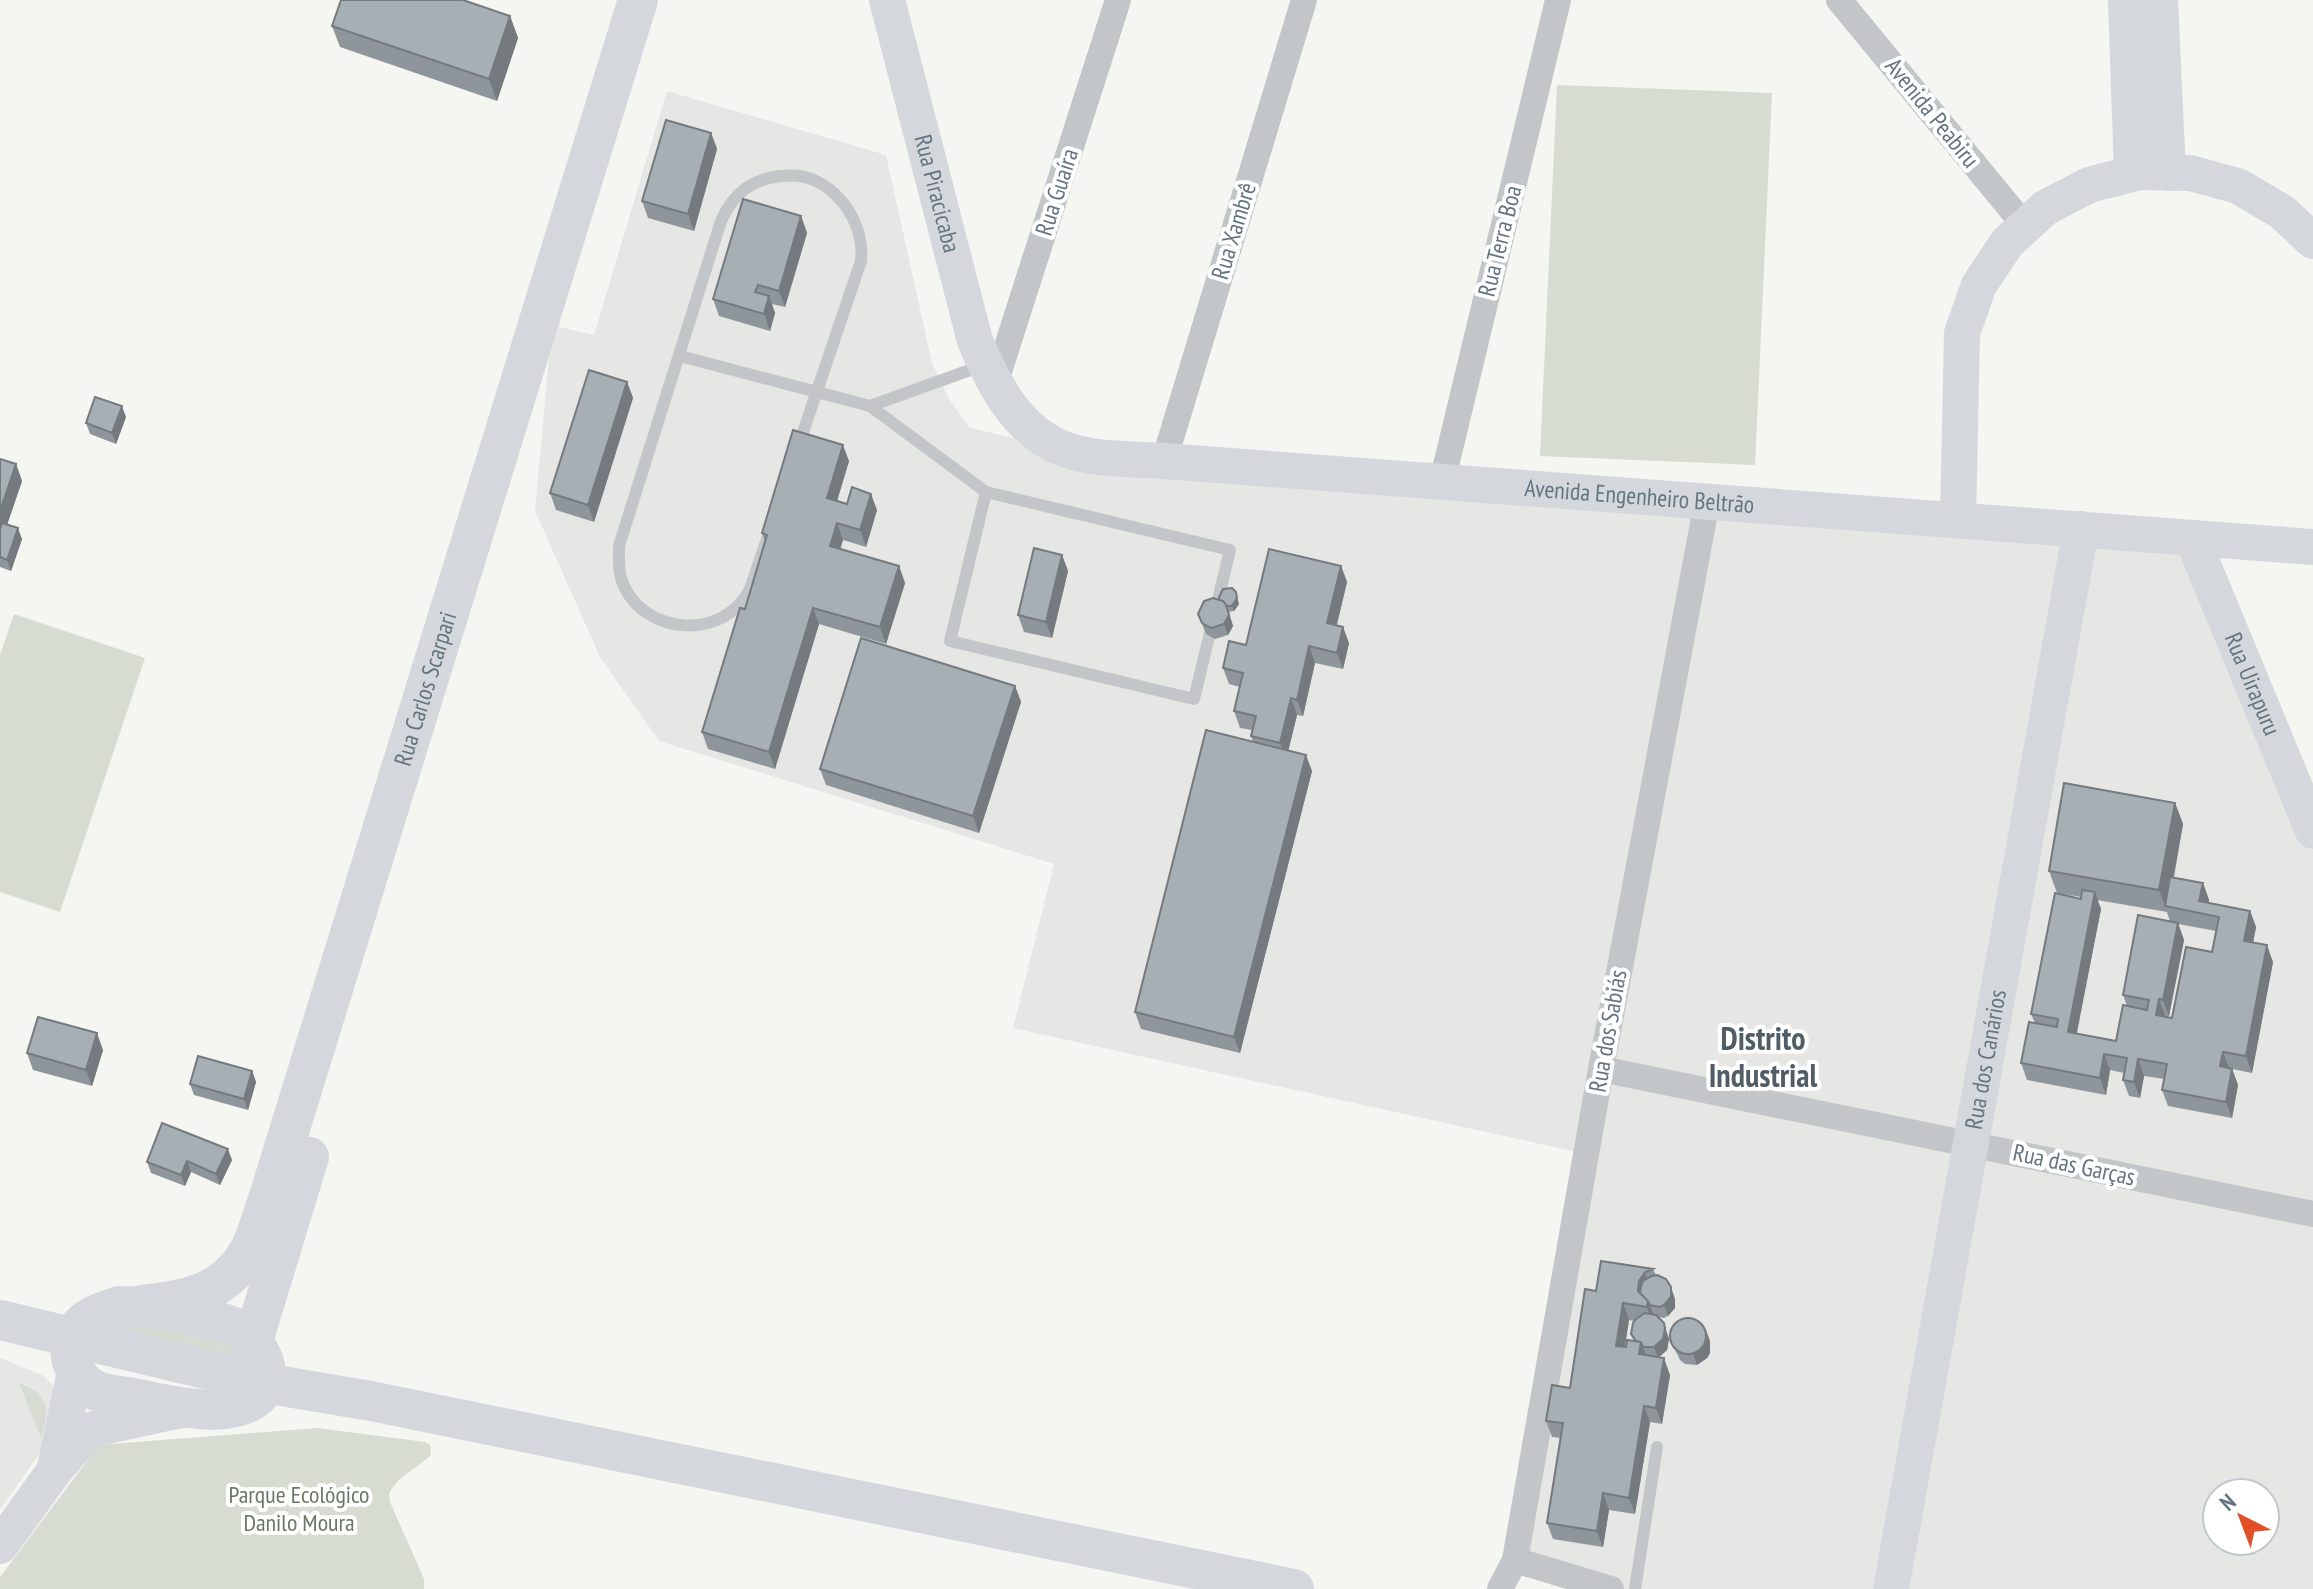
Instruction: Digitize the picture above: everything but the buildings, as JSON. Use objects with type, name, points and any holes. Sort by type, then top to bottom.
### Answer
[{"type":"main road","name":"Rua Carlos Scarpari","points":[[254,1371],[298,1149],[654,1]]},
{"type":"main road","name":"Rua Carlos Scarpari","points":[[76,1350],[98,1313],[119,1306],[179,1301],[219,1284],[233,1272],[248,1254],[298,1149]]},
{"type":"main road","points":[[135,1306],[202,1318],[236,1328],[254,1371]]},
{"type":"main road","points":[[0,1317],[76,1350]]},
{"type":"main road","points":[[0,1329],[76,1350],[254,1371],[371,1401],[1294,1589]]},
{"type":"main road","points":[[76,1350],[84,1384],[99,1392],[188,1408],[211,1410],[254,1371]]},
{"type":"street","name":"Rua Piracicaba","points":[[887,0],[975,341],[990,374]]},
{"type":"street","name":"Rua Guaíra","points":[[990,374],[1118,0]]},
{"type":"street","name":"Rua Xambrê","points":[[1164,461],[1304,0]]},
{"type":"street","name":"Rua Terra Boa","points":[[1442,482],[1558,0]]},
{"type":"street","name":"Avenida Peabiru","points":[[1839,0],[2025,226]]},
{"type":"street","points":[[2126,0],[2132,174]]},
{"type":"street","points":[[2160,0],[2168,173]]},
{"type":"street","points":[[1958,520],[1962,333],[1979,285],[2007,243],[2045,208],[2089,185],[2132,174],[2190,173],[2238,186],[2282,212],[2313,241]]},
{"type":"street","name":"Avenida Engenheiro Beltrão","points":[[990,374],[1019,418],[1033,430],[1066,450],[1087,454],[2313,547]]},
{"type":"street","name":"Rua dos Sabiás","points":[[1500,1589],[1515,1560],[1601,1069],[1707,502]]},
{"type":"street","name":"Rua dos Canários","points":[[1891,1589],[2081,529]]},
{"type":"street","name":"Rua Uirapuru","points":[[2192,538],[2313,831]]},
{"type":"street","name":"Rua das Garças","points":[[1601,1069],[2313,1214]]},
{"type":"street","points":[[55,1470],[76,1350]]},
{"type":"street","points":[[0,1546],[55,1470],[89,1430],[188,1408]]},
{"type":"street","points":[[1515,1560],[1611,1589]]},
{"type":"lane","points":[[800,176],[819,182],[834,192],[848,210],[861,240],[861,261],[745,601],[734,611],[699,626],[678,626],[655,619],[641,608],[621,579],[619,562],[619,546],[680,356],[721,221],[726,210],[749,185],[766,178],[800,176]]},
{"type":"lane","points":[[680,356],[870,406],[986,492],[1230,550],[1194,699],[950,641],[986,492]]},
{"type":"lane","points":[[870,406],[990,374]]},
{"type":"lane","points":[[1635,1589],[1657,1447]]},
{"type":"shaded area","points":[[667,91],[886,155],[932,363],[949,399],[970,428],[1087,454],[2192,538],[2313,831],[2313,1589],[1611,1589],[1515,1560],[1586,1154],[1013,1028],[1054,864],[659,741],[600,657],[535,511],[552,325],[594,335]]},
{"type":"shaded area","points":[[0,1358],[42,1375],[54,1386],[46,1445],[0,1509]]},
{"type":"green space","points":[[1557,85],[1772,93],[1755,465],[1540,456]]},
{"type":"green space","points":[[14,614],[145,658],[60,912],[0,892],[0,655]]},
{"type":"green space","points":[[105,1322],[240,1335],[257,1375],[91,1338]]},
{"type":"green space","points":[[19,1383],[36,1393],[45,1404],[46,1419],[41,1438]]},
{"type":"green space","name":"Parque Ecológico Danilo Moura","points":[[317,1428],[430,1445],[431,1455],[402,1478],[389,1494],[424,1579],[424,1589],[0,1589],[0,1577],[99,1445]]},
{"type":"district","name":"Distrito Industrial","points":[[1763,1058]]}]
